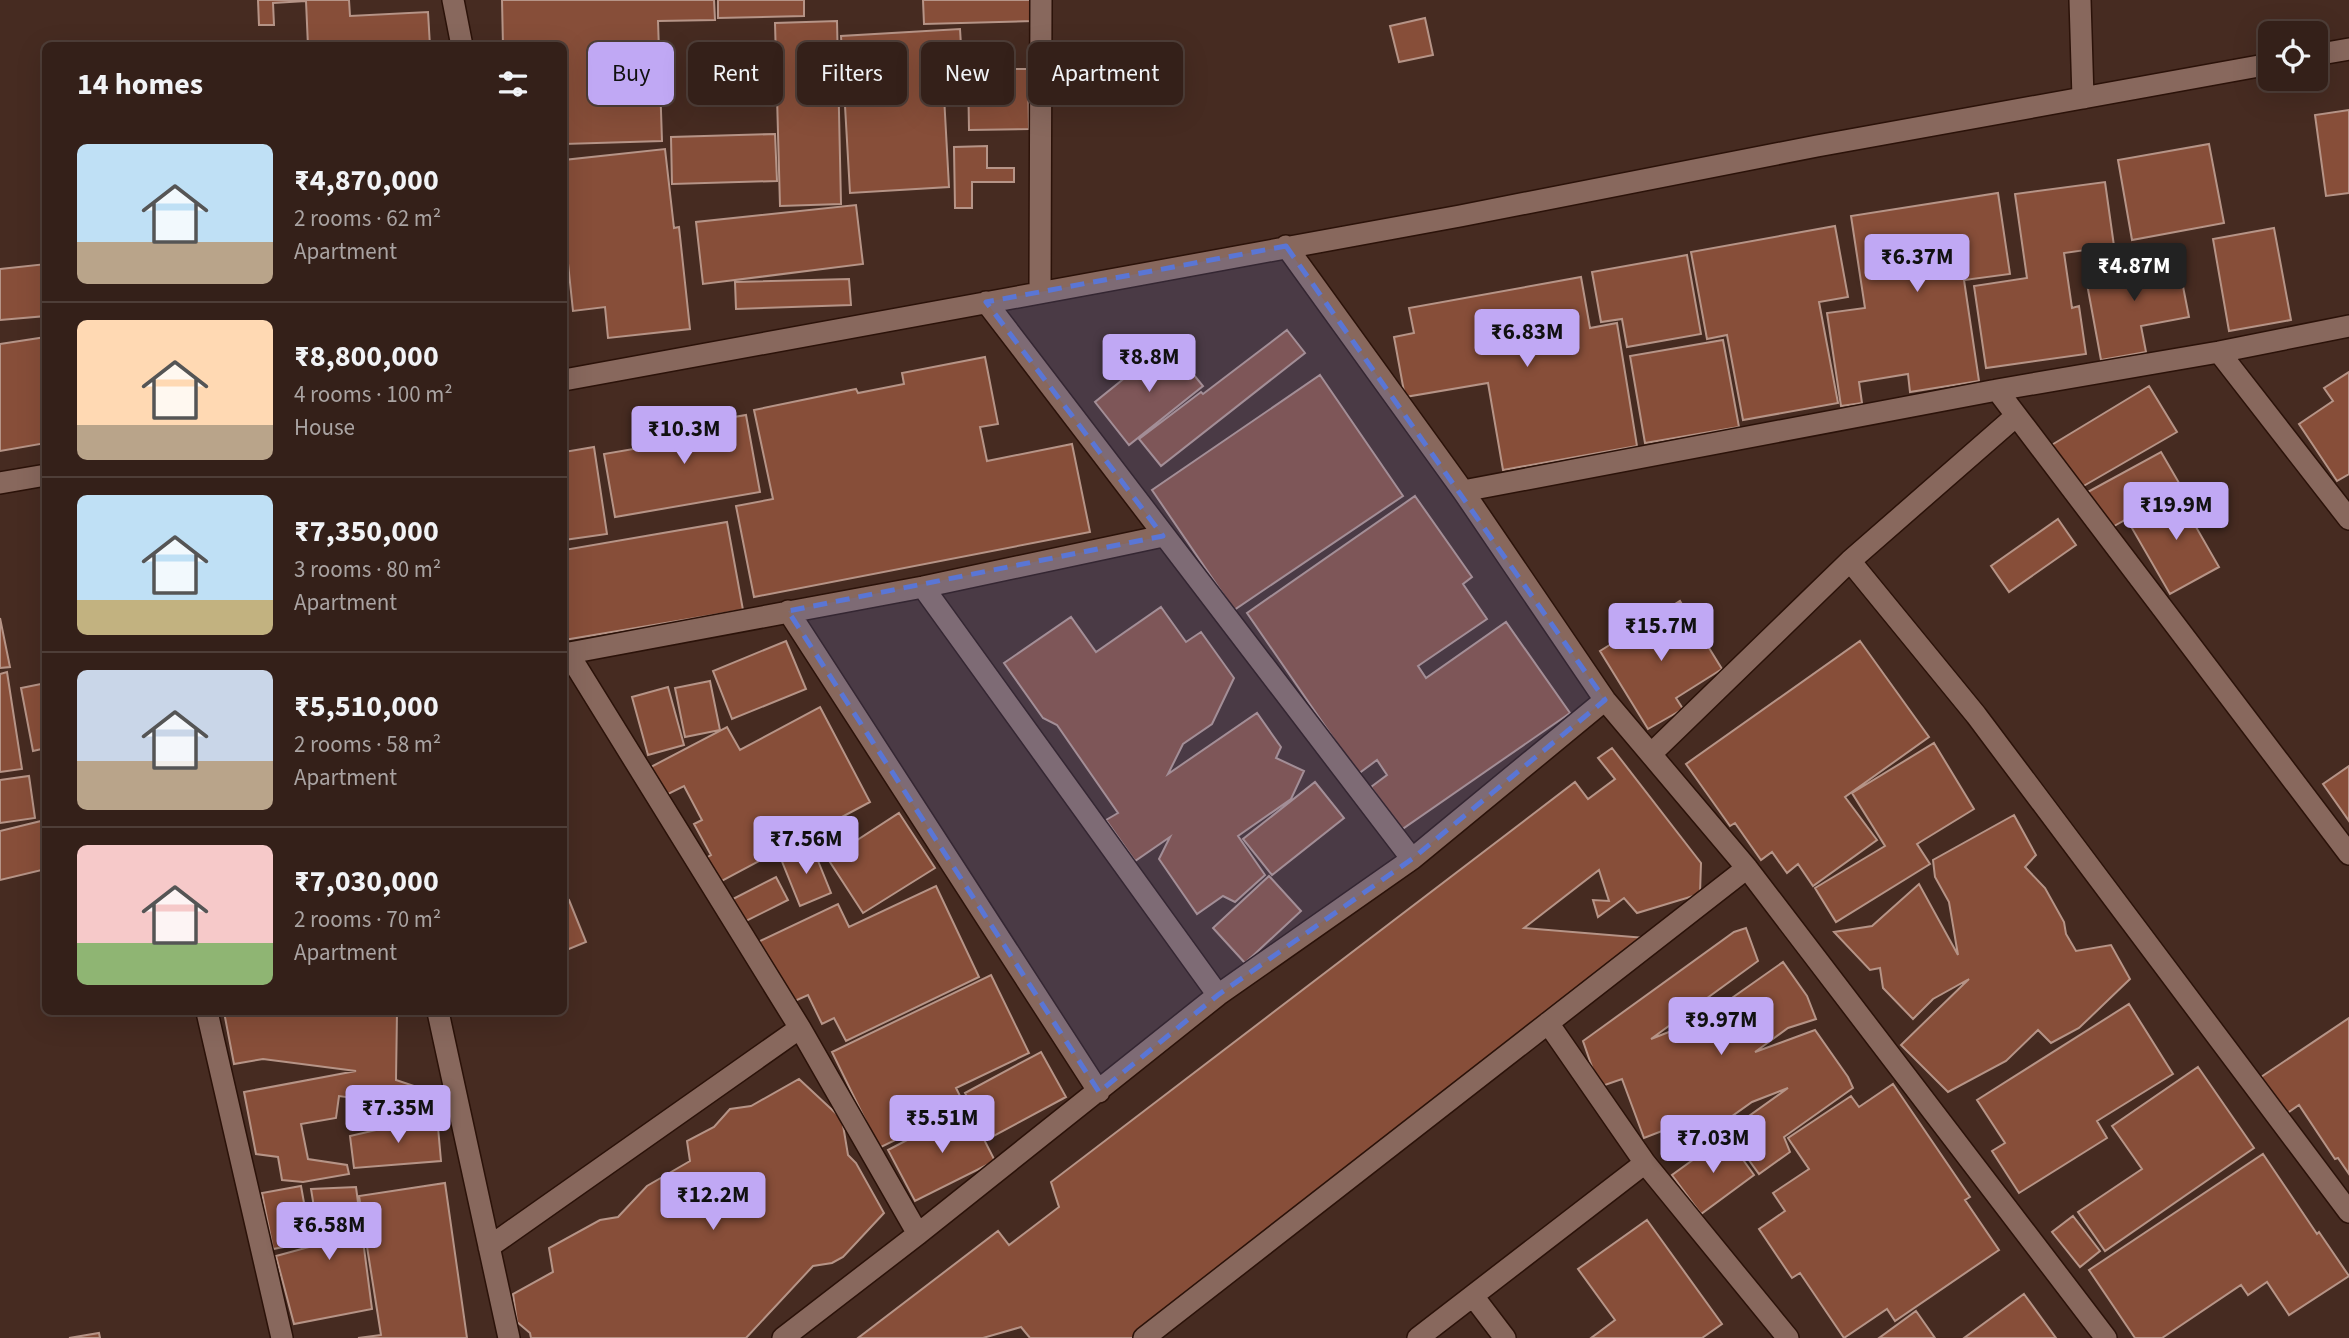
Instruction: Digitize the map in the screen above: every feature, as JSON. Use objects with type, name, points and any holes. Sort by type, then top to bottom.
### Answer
[{"type":"street","points":[[453,0],[461,42]]},
{"type":"street","points":[[1040,292],[1041,0]]},
{"type":"street","points":[[2080,0],[2083,98]]},
{"type":"street","points":[[2328,53],[2349,49]]},
{"type":"street","points":[[567,379],[2258,66]]},
{"type":"street","points":[[1286,246],[1463,491],[1605,700],[1747,868],[2106,1338]]},
{"type":"street","points":[[986,302],[1412,859]]},
{"type":"street","points":[[1463,491],[2349,326]]},
{"type":"street","points":[[2219,352],[2349,519]]},
{"type":"street","points":[[1997,390],[2349,853]]},
{"type":"street","points":[[1652,753],[1850,561],[2016,416]]},
{"type":"street","points":[[0,484],[42,476]]},
{"type":"street","points":[[567,654],[923,587],[1163,536]]},
{"type":"street","points":[[1850,561],[1976,715],[2349,1212]]},
{"type":"street","points":[[923,587],[1218,995]]},
{"type":"street","points":[[788,611],[1099,1092]]},
{"type":"street","points":[[567,656],[800,1028],[918,1234]]},
{"type":"street","points":[[783,1338],[1099,1092],[1218,995],[1412,859],[1605,700]]},
{"type":"street","points":[[1144,1338],[1747,868]]},
{"type":"street","points":[[208,1015],[282,1338]]},
{"type":"street","points":[[440,1015],[509,1338]]},
{"type":"street","points":[[1548,1023],[1645,1163],[1788,1338]]},
{"type":"street","points":[[489,1247],[800,1028]]},
{"type":"street","points":[[1418,1338],[1645,1163]]},
{"type":"street","points":[[1473,1296],[1505,1338]]},
{"type":"highlighted area","points":[[1286,246],[1605,700],[1412,859],[1218,995],[1099,1092],[788,611],[1163,536],[986,302]]},
{"type":"building","points":[[258,0],[349,0],[350,16],[428,12],[430,42],[308,42],[306,1],[273,3],[274,25],[259,25]]},
{"type":"building","points":[[502,0],[714,0],[715,20],[658,21],[659,42],[588,42],[588,105],[661,105],[662,141],[567,144],[567,42],[503,42]]},
{"type":"building","points":[[718,0],[804,0],[804,16],[718,18]]},
{"type":"building","points":[[923,0],[1033,0],[1033,21],[924,24]]},
{"type":"building","points":[[1425,18],[1433,55],[1399,62],[1390,26]]},
{"type":"building","points":[[837,21],[837,42],[797,42],[797,105],[839,105],[841,204],[780,206],[777,105],[783,105],[783,42],[776,42],[775,23]]},
{"type":"building","points":[[960,29],[961,42],[921,42],[921,105],[944,105],[949,187],[850,193],[845,105],[907,105],[907,42],[841,42],[841,36]]},
{"type":"building","points":[[1014,69],[1028,69],[1029,129],[969,130],[969,105],[1014,105]]},
{"type":"building","points":[[2349,110],[2349,193],[2326,196],[2315,115]]},
{"type":"building","points":[[775,134],[777,181],[672,184],[671,137]]},
{"type":"building","points":[[2209,144],[2224,223],[2132,240],[2118,160]]},
{"type":"building","points":[[987,146],[987,168],[1014,168],[1014,182],[972,182],[972,208],[955,208],[954,147]]},
{"type":"building","points":[[665,149],[674,228],[679,227],[690,329],[608,338],[605,307],[573,311],[567,254],[567,160]]},
{"type":"building","points":[[2105,182],[2114,246],[2064,253],[2072,308],[2079,306],[2086,354],[1986,368],[1974,286],[2027,278],[2015,194]]},
{"type":"building","points":[[1998,193],[2010,274],[1964,280],[1979,381],[1910,392],[1908,374],[1859,382],[1862,403],[1841,406],[1827,313],[1865,308],[1851,216]]},
{"type":"building","points":[[856,205],[863,264],[703,284],[696,222]]},
{"type":"building","points":[[1835,226],[1848,297],[1819,302],[1838,403],[1743,420],[1727,335],[1707,339],[1691,252]]},
{"type":"building","points":[[2274,228],[2291,320],[2229,331],[2213,239]]},
{"type":"building","points":[[1687,255],[1701,334],[1627,347],[1622,319],[1601,322],[1592,272]]},
{"type":"building","points":[[2177,256],[2189,317],[2141,326],[2146,352],[2101,360],[2085,273]]},
{"type":"building","points":[[42,264],[42,316],[0,320],[0,269]]},
{"type":"building","points":[[1581,277],[1590,328],[1617,323],[1637,446],[1503,470],[1488,383],[1405,397],[1394,337],[1414,333],[1409,308]]},
{"type":"building","points":[[849,279],[851,305],[736,309],[735,282]]},
{"type":"building","points":[[1287,330],[1305,353],[1161,466],[1139,439]]},
{"type":"building","points":[[42,338],[42,444],[0,451],[0,344]]},
{"type":"building","points":[[1723,340],[1739,427],[1645,443],[1630,356]]},
{"type":"building","points":[[1168,343],[1203,386],[1129,445],[1095,402]]},
{"type":"building","points":[[985,357],[998,424],[980,427],[987,461],[1072,444],[1090,532],[754,597],[736,506],[773,499],[754,410],[856,389],[858,393],[904,384],[902,373]]},
{"type":"building","points":[[2349,372],[2349,474],[2337,481],[2299,424],[2333,401],[2324,388]]},
{"type":"building","points":[[1320,375],[1403,496],[1234,610],[1152,490]]},
{"type":"building","points":[[2149,386],[2177,432],[2080,488],[2050,446]]},
{"type":"building","points":[[697,412],[699,423],[746,415],[760,492],[615,517],[604,454],[657,445],[653,420]]},
{"type":"building","points":[[594,447],[607,534],[567,540],[567,452]]},
{"type":"building","points":[[2161,452],[2182,488],[2107,530],[2086,493]]},
{"type":"building","points":[[2189,490],[2207,521],[2196,527],[2219,567],[2170,594],[2129,523]]},
{"type":"building","points":[[1415,496],[1472,577],[1463,584],[1487,619],[1418,666],[1426,678],[1506,622],[1570,713],[1401,830],[1371,787],[1387,775],[1377,760],[1358,774],[1247,613]]},
{"type":"building","points":[[2058,519],[2076,545],[2009,592],[1991,566]]},
{"type":"building","points":[[727,522],[743,610],[567,639],[567,549]]},
{"type":"building","points":[[1680,601],[1722,669],[1676,698],[1683,709],[1648,729],[1600,651]]},
{"type":"building","points":[[1161,607],[1186,642],[1201,632],[1234,678],[1212,724],[1183,744],[1168,774],[1257,713],[1281,747],[1276,758],[1304,771],[1291,799],[1238,836],[1265,875],[1235,902],[1223,896],[1197,914],[1159,859],[1170,837],[1135,861],[1106,820],[1118,813],[1057,725],[1043,718],[1004,663],[1071,617],[1096,652]]},
{"type":"building","points":[[0,618],[10,667],[0,668]]},
{"type":"building","points":[[786,641],[806,689],[732,719],[713,671]]},
{"type":"building","points":[[1860,641],[1929,737],[1845,797],[1877,840],[1813,886],[1798,864],[1787,873],[1772,852],[1761,860],[1735,823],[1730,826],[1686,764]]},
{"type":"building","points":[[7,672],[22,769],[0,772],[0,674]]},
{"type":"building","points":[[710,681],[720,730],[685,737],[675,688]]},
{"type":"building","points":[[42,684],[42,749],[33,751],[21,688]]},
{"type":"building","points":[[668,687],[684,745],[648,755],[632,697]]},
{"type":"building","points":[[820,707],[870,802],[718,883],[704,859],[711,855],[694,824],[702,820],[684,786],[662,797],[647,769],[727,727],[740,750]]},
{"type":"building","points":[[1934,743],[1974,809],[1917,844],[1930,864],[1836,922],[1815,888],[1885,846],[1852,793]]},
{"type":"building","points":[[1612,748],[1701,863],[1700,894],[1637,913],[1624,898],[1598,917],[1593,900],[1609,901],[1599,870],[1524,928],[1646,938],[1133,1338],[1030,1338],[1021,1327],[983,1338],[858,1338],[998,1231],[1009,1245],[1059,1207],[1051,1182],[1575,782],[1588,799],[1615,779],[1598,758]]},
{"type":"building","points":[[2349,766],[2349,821],[2323,784]]},
{"type":"building","points":[[29,776],[35,818],[0,823],[0,780]]},
{"type":"building","points":[[1315,782],[1344,818],[1272,875],[1243,839]]},
{"type":"building","points":[[899,813],[935,868],[863,913],[828,859]]},
{"type":"building","points":[[2014,815],[2036,855],[2025,867],[2045,888],[2076,951],[2111,945],[2130,979],[2079,1028],[2051,1043],[2038,1030],[2006,1061],[1948,1092],[1901,1045],[1969,979],[1933,999],[1913,1019],[1883,988],[1880,968],[1870,970],[1834,932],[1872,926],[1919,884],[1958,955],[1949,902],[1935,877],[1933,860]]},
{"type":"building","points":[[41,821],[42,870],[0,880],[0,831]]},
{"type":"building","points":[[812,846],[831,893],[800,906],[781,859]]},
{"type":"building","points":[[1269,876],[1301,911],[1245,963],[1213,928]]},
{"type":"building","points":[[776,877],[788,900],[740,924],[729,901]]},
{"type":"building","points":[[936,886],[979,977],[846,1041],[834,1018],[822,1024],[808,995],[788,1004],[758,942],[838,904],[849,927]]},
{"type":"building","points":[[569,900],[586,942],[567,950]]},
{"type":"building","points":[[1746,928],[1758,961],[1651,1039],[1702,1019],[1783,962],[1807,996],[1816,1019],[1788,1028],[1755,1052],[1815,1030],[1853,1088],[1784,1137],[1790,1152],[1759,1174],[1728,1131],[1788,1088],[1752,1102],[1686,1149],[1677,1152],[1662,1131],[1644,1138],[1622,1079],[1599,1087],[1583,1041],[1734,932]]},
{"type":"building","points":[[991,975],[1029,1053],[956,1088],[965,1106],[879,1148],[832,1052]]},
{"type":"building","points":[[2129,1004],[2173,1074],[2097,1121],[2107,1138],[2019,1193],[1992,1151],[2005,1143],[1977,1100]]},
{"type":"building","points":[[225,1015],[397,1015],[396,1080],[426,1090],[391,1103],[339,1096],[336,1118],[301,1124],[308,1159],[347,1165],[349,1174],[303,1182],[282,1180],[278,1157],[256,1154],[244,1092],[356,1071],[263,1059],[234,1064]]},
{"type":"building","points":[[2349,1018],[2349,1174],[2338,1158],[2335,1159],[2299,1105],[2286,1114],[2261,1077]]},
{"type":"building","points":[[1041,1052],[1066,1097],[990,1138],[965,1093]]},
{"type":"building","points":[[2198,1067],[2254,1148],[2105,1251],[2078,1212],[2142,1169],[2112,1126]]},
{"type":"building","points":[[799,1079],[842,1119],[848,1155],[856,1163],[884,1213],[843,1257],[832,1263],[813,1266],[746,1338],[531,1338],[530,1333],[517,1322],[513,1294],[553,1272],[549,1248],[600,1220],[618,1217],[647,1186],[690,1161],[687,1141],[714,1127],[730,1109],[751,1106]]},
{"type":"building","points":[[1893,1084],[1970,1197],[1965,1200],[1999,1250],[1895,1321],[1887,1309],[1844,1338],[1800,1273],[1792,1278],[1759,1229],[1785,1211],[1773,1193],[1809,1169],[1788,1138],[1851,1096],[1859,1107]]},
{"type":"building","points":[[968,1108],[995,1161],[915,1201],[888,1150]]},
{"type":"building","points":[[437,1116],[441,1161],[354,1168],[350,1136]]},
{"type":"building","points":[[1726,1136],[1754,1175],[1701,1214],[1672,1175]]},
{"type":"building","points":[[2263,1154],[2349,1276],[2289,1315],[2267,1282],[2248,1295],[2241,1285],[2162,1338],[2135,1338],[2089,1270]]},
{"type":"building","points":[[445,1183],[467,1338],[358,1338],[381,1335],[359,1196]]},
{"type":"building","points":[[301,1186],[311,1242],[273,1249],[262,1193]]},
{"type":"building","points":[[356,1187],[372,1309],[294,1324],[276,1256],[320,1244],[311,1189]]},
{"type":"building","points":[[2073,1216],[2100,1251],[2080,1267],[2052,1232]]},
{"type":"building","points":[[1647,1220],[1722,1324],[1702,1338],[1591,1338],[1615,1320],[1578,1269]]},
{"type":"building","points":[[2024,1294],[2056,1338],[1964,1338]]},
{"type":"building","points":[[1916,1311],[1935,1338],[1879,1338]]},
{"type":"building","points":[[99,1333],[100,1338],[69,1338]]}]
